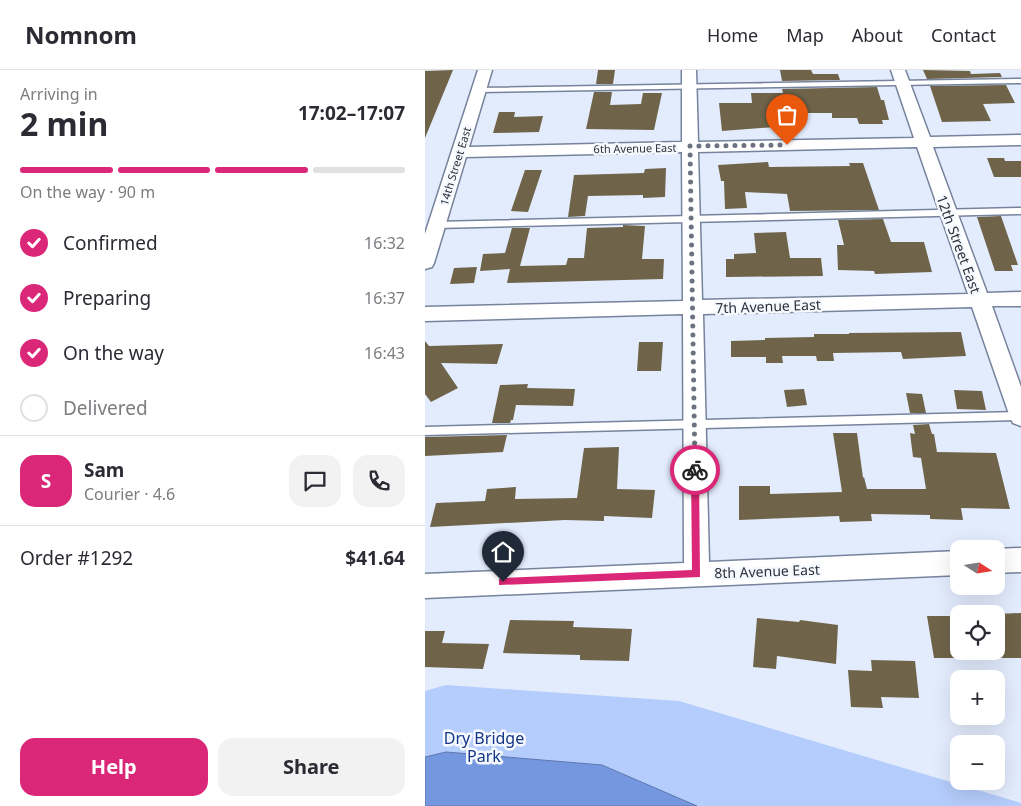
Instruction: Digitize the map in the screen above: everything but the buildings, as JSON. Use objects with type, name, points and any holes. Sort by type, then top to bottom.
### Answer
[{"type":"street","name":"14th Street East","points":[[425,263],[485,70]]},
{"type":"street","name":"12th Street East","points":[[900,77],[1021,416]]},
{"type":"street","points":[[689,79],[697,574]]},
{"type":"street","name":"6th Avenue East","points":[[459,152],[1021,140]]},
{"type":"street","name":"7th Avenue East","points":[[425,314],[1021,299]]},
{"type":"street","points":[[1005,561],[1021,560]]},
{"type":"street","name":"8th Avenue East","points":[[425,586],[950,563]]},
{"type":"lane","points":[[478,90],[689,79],[900,77],[1021,81]]},
{"type":"lane","points":[[436,226],[1021,211]]},
{"type":"lane","points":[[425,431],[1021,416]]},
{"type":"green space","name":"Dry Bridge Park","points":[[446,685],[679,701],[950,782],[950,790],[977,790],[1021,803],[1021,806],[425,806],[425,691]]},
{"type":"shaded area","points":[[446,752],[602,765],[697,806],[425,806],[425,757]]},
{"type":"way so far","points":[[695,470],[690,146],[787,145]]},
{"type":"route","points":[[503,582],[697,574],[695,470]]}]
